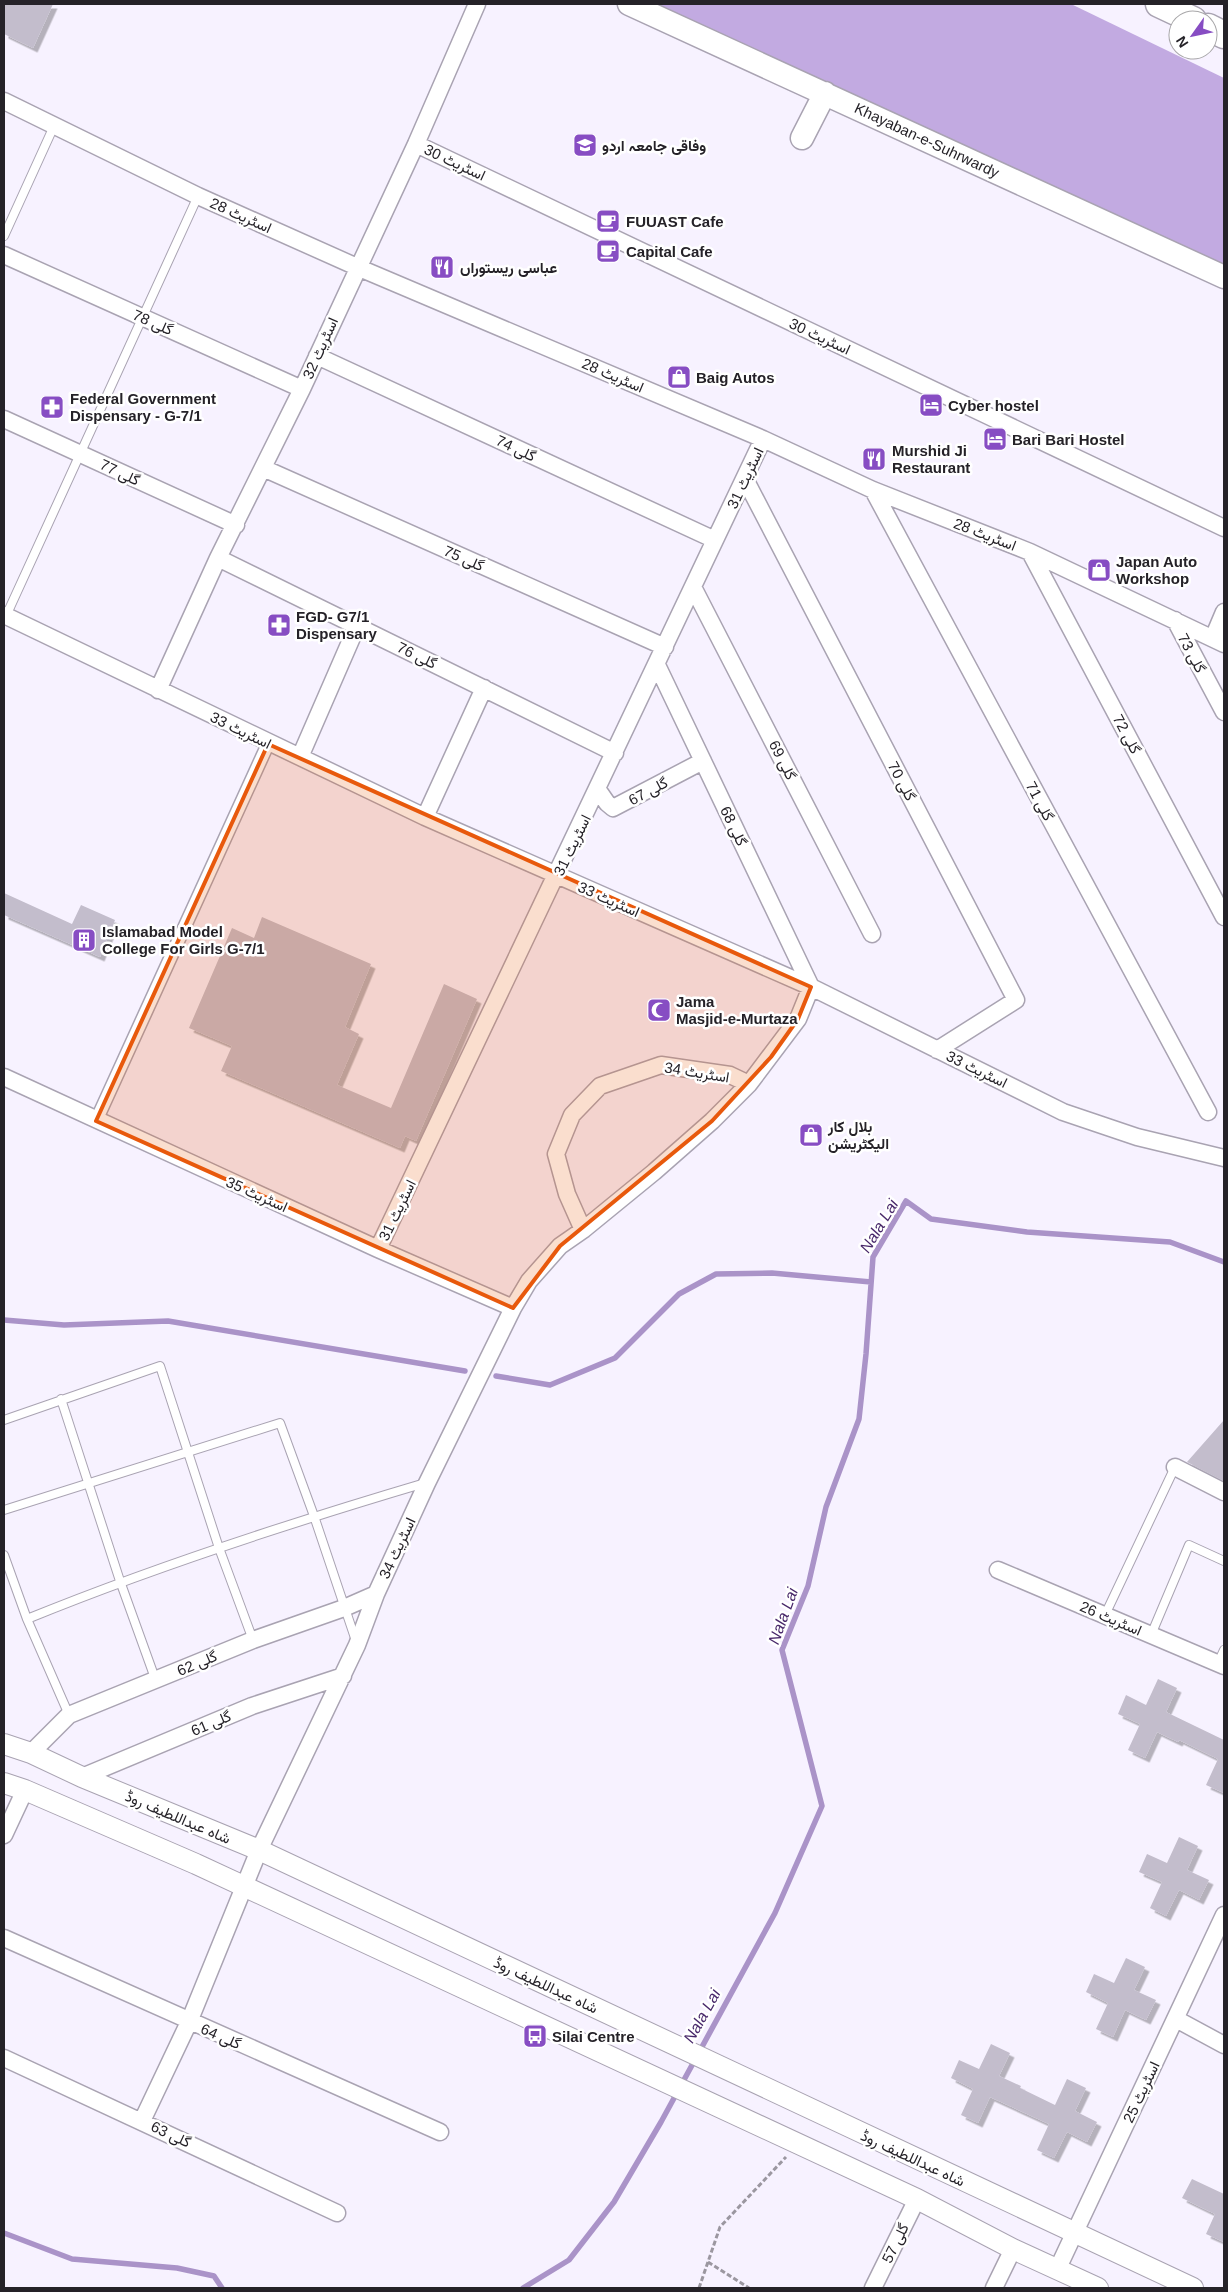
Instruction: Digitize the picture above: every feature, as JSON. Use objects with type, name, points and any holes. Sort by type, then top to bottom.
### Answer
[{"type":"highway","points":[[1158,4],[1171,10]]},
{"type":"main road","name":"Khayaban-e-Suhrwardy","points":[[629,4],[1224,277]]},
{"type":"main road","points":[[802,138],[825,94]]},
{"type":"street","name":"اسٹریٹ 32","points":[[158,690],[218,558],[302,389],[357,267],[416,144],[476,4]]},
{"type":"street","name":"اسٹریٹ 28","points":[[4,101],[198,196],[357,267],[763,439],[873,490],[1030,552],[1218,641]]},
{"type":"street","name":"اسٹریٹ 30","points":[[416,144],[1224,528]]},
{"type":"street","name":"گلی 78","points":[[4,255],[302,389]]},
{"type":"street","name":"گلی 74","points":[[317,356],[716,540]]},
{"type":"street","name":"گلی 77","points":[[4,419],[236,525]]},
{"type":"street","name":"اسٹریٹ 31","points":[[378,1249],[598,790],[763,439]]},
{"type":"street","name":"گلی 75","points":[[263,468],[665,647]]},
{"type":"street","name":"گلی 70","points":[[744,479],[1016,1000],[938,1050]]},
{"type":"street","name":"گلی 71","points":[[873,490],[1208,1112]]},
{"type":"street","name":"گلی 72","points":[[1030,552],[1224,917]]},
{"type":"street","name":"گلی 76","points":[[218,558],[615,752]]},
{"type":"street","name":"گلی 69","points":[[694,587],[872,934]]},
{"type":"street","points":[[1218,641],[1224,612]]},
{"type":"street","name":"اسٹریٹ 33","points":[[5,615],[268,744],[425,817],[811,987],[1063,1112],[1137,1137],[1224,1158]]},
{"type":"street","name":"گلی 73","points":[[1175,620],[1224,712]]},
{"type":"street","points":[[300,758],[357,626]]},
{"type":"street","name":"گلی 68","points":[[657,665],[811,987]]},
{"type":"street","points":[[425,817],[484,688]]},
{"type":"street","points":[[96,1121],[268,744]]},
{"type":"street","name":"گلی 67","points":[[598,790],[613,808],[703,761]]},
{"type":"street","name":"اسٹریٹ 34","points":[[142,2121],[189,2022],[259,1850],[343,1676],[376,1594],[427,1483],[513,1308],[529,1281],[560,1246],[583,1230],[712,1121],[749,1084],[798,1019],[811,987]]},
{"type":"street","name":"اسٹریٹ 34","points":[[583,1230],[567,1194],[556,1154],[572,1115],[600,1086],[661,1065],[730,1075],[749,1084]]},
{"type":"street","name":"اسٹریٹ 35","points":[[4,1077],[96,1121],[378,1249],[513,1308]]},
{"type":"street","points":[[1175,1467],[1224,1492]]},
{"type":"street","name":"اسٹریٹ 26","points":[[998,1570],[1151,1635],[1222,1660]]},
{"type":"street","name":"گلی 62","points":[[31,1753],[69,1716],[253,1640],[344,1608],[376,1594]]},
{"type":"street","name":"گلی 61","points":[[82,1777],[252,1706],[343,1676]]},
{"type":"street","name":"شاہ عبداللطیف روڈ","points":[[4,1744],[31,1753],[82,1777],[259,1850],[1193,2288]]},
{"type":"street","points":[[4,1783],[25,1790],[196,1864],[917,2199],[1013,2249],[1098,2288]]},
{"type":"street","points":[[4,1835],[25,1790]]},
{"type":"street","name":"اسٹریٹ 25","points":[[1058,2268],[1224,1915]]},
{"type":"street","name":"گلی 64","points":[[4,1938],[189,2022],[440,2132]]},
{"type":"street","points":[[1176,2019],[1224,2045]]},
{"type":"street","name":"گلی 63","points":[[4,2058],[337,2213]]},
{"type":"street","name":"گلی 57","points":[[874,2288],[917,2199]]},
{"type":"street","points":[[994,2288],[1013,2249]]},
{"type":"lane","points":[[4,236],[54,126]]},
{"type":"lane","points":[[5,615],[198,196]]},
{"type":"lane","points":[[4,1420],[160,1366],[219,1548],[253,1640]]},
{"type":"lane","points":[[61,1399],[120,1581],[156,1681]]},
{"type":"lane","points":[[4,1510],[280,1423],[314,1516],[357,1645]]},
{"type":"lane","points":[[1105,1615],[1175,1467]]},
{"type":"lane","points":[[27,1619],[120,1581],[314,1516],[427,1483]]},
{"type":"lane","points":[[1151,1635],[1189,1546],[1224,1562]]},
{"type":"lane","points":[[4,1555],[27,1619],[69,1716]]},
{"type":"path","points":[[699,2288],[720,2227],[798,2144]]},
{"type":"path","points":[[708,2262],[749,2288]]},
{"type":"highlighted area","points":[[268,744],[811,987],[798,1019],[771,1057],[712,1121],[560,1246],[513,1308],[96,1121]]},
{"type":"shaded area","points":[[651,4],[1071,4],[1168,51],[1168,60],[1187,60],[1224,78],[1224,272]]},
{"type":"building","points":[[4,4],[53,4],[33,48],[4,34]]},
{"type":"building","name":"Islamabad Model College For Girls G-7/1","points":[[4,893],[72,924],[81,905],[115,920],[100,957],[4,915]]},
{"type":"building","points":[[262,917],[371,964],[345,1027],[359,1034],[337,1085],[391,1108],[444,984],[477,999],[416,1141],[405,1136],[400,1148],[221,1071],[232,1046],[189,1028],[232,928],[254,938]]},
{"type":"building","points":[[1224,1420],[1224,1481],[1187,1462]]},
{"type":"building","points":[[1158,1679],[1177,1688],[1166,1712],[1224,1740],[1224,1793],[1206,1785],[1218,1759],[1179,1740],[1178,1742],[1157,1732],[1145,1758],[1128,1750],[1140,1724],[1118,1714],[1126,1695],[1146,1705]]},
{"type":"building","points":[[1179,1837],[1198,1846],[1187,1870],[1209,1880],[1199,1900],[1179,1890],[1166,1916],[1150,1908],[1162,1882],[1139,1872],[1147,1854],[1167,1863]]},
{"type":"building","points":[[1126,1958],[1145,1967],[1134,1990],[1156,2000],[1146,2020],[1125,2010],[1113,2037],[1096,2029],[1108,2003],[1086,1992],[1094,1974],[1114,1983]]},
{"type":"building","points":[[991,2044],[1010,2053],[999,2076],[1055,2105],[1067,2079],[1086,2088],[1075,2111],[1097,2122],[1087,2142],[1067,2132],[1054,2158],[1037,2150],[1049,2124],[990,2097],[978,2123],[961,2115],[973,2089],[951,2078],[959,2060],[979,2069]]},
{"type":"building","points":[[1192,2179],[1224,2194],[1224,2242],[1206,2234],[1215,2214],[1182,2198]]},
{"type":"waterway","name":"Nala Lai","points":[[523,2288],[569,2260],[614,2202],[661,2122],[775,1913],[822,1806],[782,1650],[808,1586],[826,1507],[859,1419],[873,1257],[906,1201],[931,1219],[1027,1232],[1170,1242],[1224,1262]]},
{"type":"waterway","points":[[496,1376],[550,1385],[615,1358],[679,1294],[716,1274],[772,1273],[871,1282]]},
{"type":"waterway","points":[[4,1320],[64,1325],[168,1321],[465,1371]]},
{"type":"waterway","points":[[4,2233],[72,2259],[177,2268],[214,2276],[222,2288]]},
{"type":"place","name":"وفاقی جامعہ اردو","points":[[585,145]]},
{"type":"place","name":"FUUAST Cafe","points":[[608,221]]},
{"type":"place","name":"Capital Cafe","points":[[608,251]]},
{"type":"place","name":"عباسی ریستوراں","points":[[442,267]]},
{"type":"place","name":"Baig Autos","points":[[679,377]]},
{"type":"place","name":"Cyber hostel","points":[[931,405]]},
{"type":"place","name":"Federal Government Dispensary - G-7/1","points":[[52,407]]},
{"type":"place","name":"Bari Bari Hostel","points":[[995,439]]},
{"type":"place","name":"Murshid Ji Restaurant","points":[[874,459]]},
{"type":"place","name":"Japan Auto Workshop","points":[[1099,570]]},
{"type":"place","name":"FGD- G7/1 Dispensary","points":[[279,625]]},
{"type":"place","name":"Islamabad Model College For Girls G-7/1","points":[[84,940]]},
{"type":"place","name":"Jama Masjid-e-Murtaza","points":[[659,1010]]},
{"type":"place","name":"بلال کار الیکٹریشن","points":[[811,1135]]},
{"type":"place","name":"Silai Centre","points":[[535,2036]]}]
